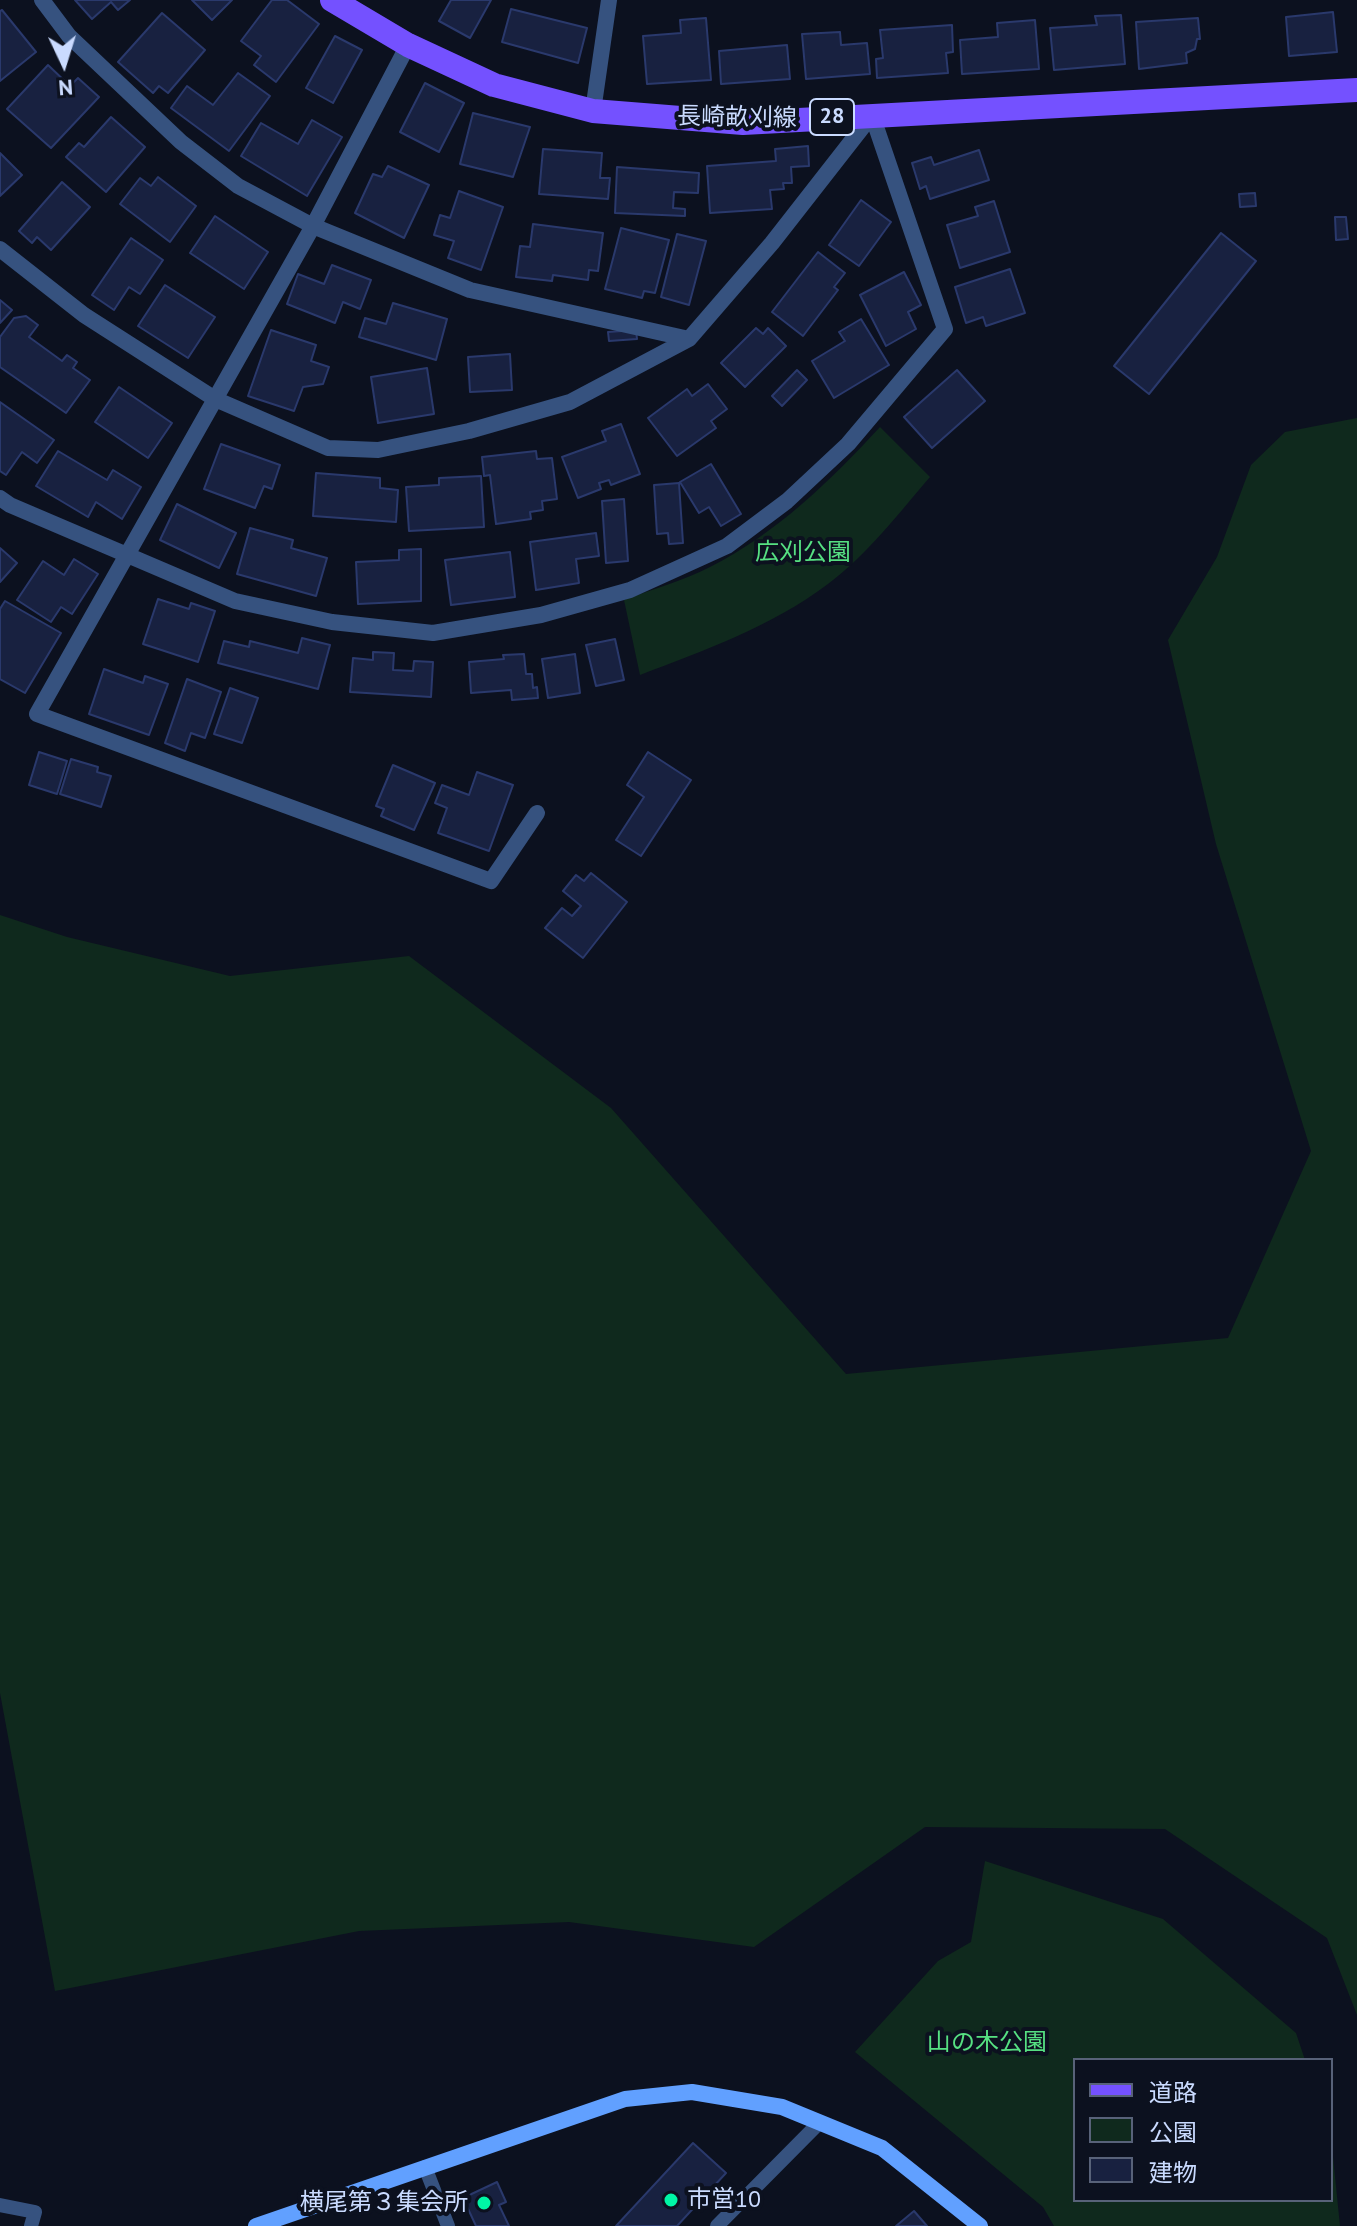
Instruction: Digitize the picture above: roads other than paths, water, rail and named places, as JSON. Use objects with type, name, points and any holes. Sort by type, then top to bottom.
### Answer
[{"type":"main road","name":"長崎畝刈線","points":[[332,0],[408,45],[494,85],[593,111],[743,123],[1357,90]]},
{"type":"street","points":[[42,0],[69,36],[181,142],[238,186],[313,226],[470,290],[689,339]]},
{"type":"street","points":[[593,111],[609,0]]},
{"type":"street","points":[[408,45],[313,226],[37,714],[491,881],[537,813]]},
{"type":"street","points":[[0,249],[84,315],[215,399],[328,448],[378,450],[469,431],[570,402],[689,339],[772,243],[872,115]]},
{"type":"street","points":[[0,498],[126,556],[235,601],[332,622],[433,633],[541,615],[630,590],[727,546],[787,501],[848,444],[945,329],[872,115]]},
{"type":"street","points":[[256,2226],[625,2099],[692,2092],[782,2107],[882,2148],[980,2226]]},
{"type":"lane","points":[[717,2226],[820,2122]]},
{"type":"lane","points":[[425,2167],[448,2226]]},
{"type":"lane","points":[[0,2205],[35,2212],[31,2226]]},
{"type":"place","name":"市営10","points":[[671,2200]]},
{"type":"place","name":"横尾第３集会所","points":[[484,2203]]},
{"type":"park label","name":"広刈公園","points":[[803,553]]},
{"type":"park label","name":"山の木公園","points":[[987,2043]]}]
